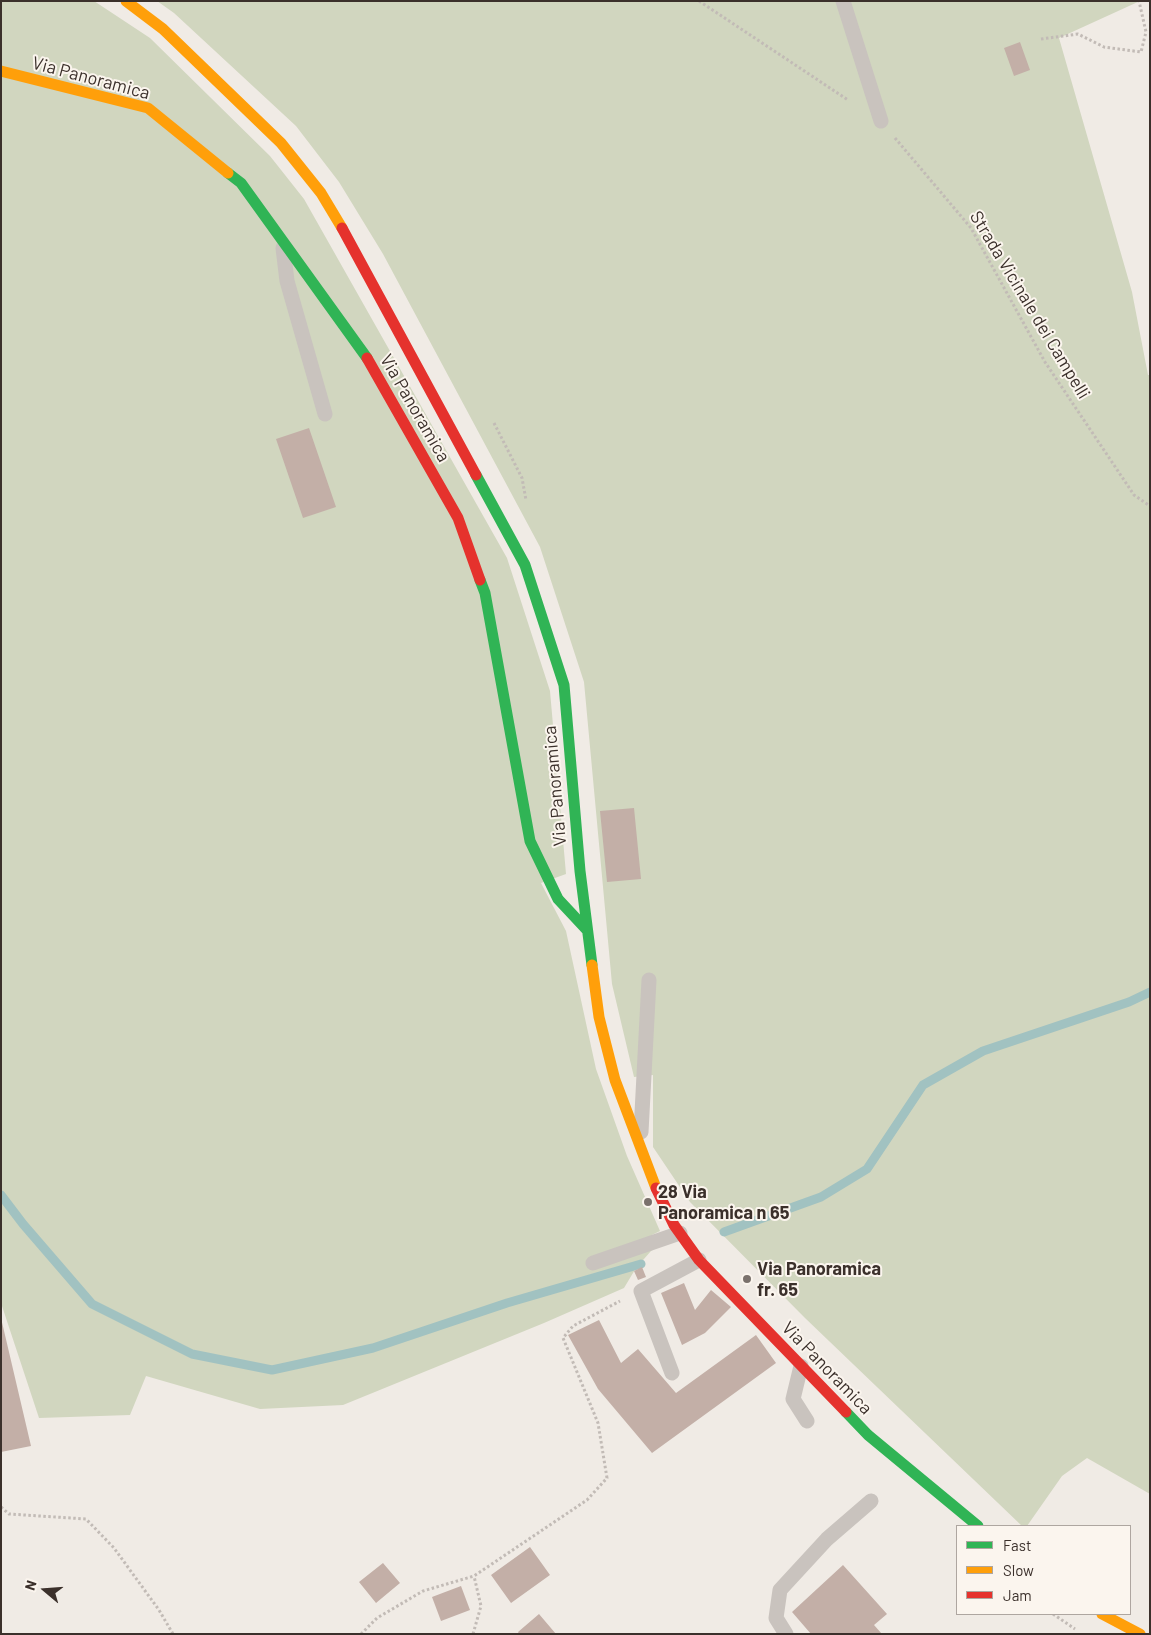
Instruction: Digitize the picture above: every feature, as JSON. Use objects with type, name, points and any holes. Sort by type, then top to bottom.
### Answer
[{"type":"street","name":"Via Panoramica","points":[[126,1],[163,29],[281,143],[321,193],[363,264],[525,565],[564,685],[586,929],[599,1017],[615,1080],[651,1176],[680,1233],[699,1260],[868,1435],[977,1525]]},
{"type":"street","name":"Via Panoramica","points":[[1,72],[148,108],[241,183],[361,348],[458,518],[485,593],[530,841],[558,899],[586,929]]},
{"type":"street","points":[[1104,1615],[1140,1634]]},
{"type":"lane","points":[[844,1],[881,121]]},
{"type":"lane","points":[[282,241],[287,281],[325,414]]},
{"type":"lane","points":[[640,1146],[649,980]]},
{"type":"lane","points":[[593,1263],[680,1233]]},
{"type":"lane","points":[[672,1373],[641,1291],[699,1260]]},
{"type":"lane","points":[[801,1366],[793,1399],[807,1421]]},
{"type":"lane","points":[[786,1634],[776,1618],[780,1590],[827,1539],[871,1502]]},
{"type":"path","name":"Strada Vicinale dei Campelli","points":[[700,1],[881,121],[971,228],[1045,362],[1134,495],[1150,506]]},
{"type":"path","points":[[708,1],[710,8]]},
{"type":"path","points":[[1041,39],[1078,34],[1104,47],[1141,52],[1146,32],[1139,1]]},
{"type":"path","points":[[361,1634],[377,1618],[423,1591],[474,1576],[587,1500],[606,1478],[598,1423],[563,1338],[573,1326],[641,1291]]},
{"type":"path","points":[[1,1507],[9,1514],[86,1519],[114,1548],[160,1610],[173,1634]]},
{"type":"path","points":[[473,1634],[481,1606],[474,1576]]},
{"type":"path","points":[[1055,1615],[1082,1634]]},
{"type":"green space","points":[[1,1],[94,1],[150,38],[270,156],[304,199],[507,558],[550,691],[566,874],[541,883],[566,931],[596,1069],[627,1156],[660,1231],[652,1235],[658,1247],[651,1251],[636,1268],[624,1288],[544,1323],[343,1405],[260,1409],[146,1376],[130,1415],[39,1418],[1,1303]]},
{"type":"green space","points":[[157,1],[1140,1],[1059,38],[1132,292],[1148,375],[1150,375],[1150,1494],[1087,1458],[1062,1476],[1028,1525],[1021,1525],[805,1318],[690,1202],[653,1147],[653,1075],[634,1077],[612,984],[584,682],[540,547],[383,254],[339,182],[296,126],[174,13]]},
{"type":"building","points":[[1020,42],[1030,70],[1014,76],[1004,48]]},
{"type":"building","points":[[309,428],[336,507],[303,518],[276,439]]},
{"type":"building","points":[[634,808],[641,879],[607,882],[600,811]]},
{"type":"building","points":[[642,1267],[646,1277],[638,1280],[634,1271]]},
{"type":"building","points":[[684,1283],[695,1310],[711,1290],[731,1307],[705,1333],[682,1345],[661,1293]]},
{"type":"building","points":[[1,1318],[31,1446],[1,1452]]},
{"type":"building","points":[[599,1320],[621,1363],[638,1349],[676,1393],[756,1335],[776,1363],[652,1453],[598,1389],[568,1335]]},
{"type":"building","points":[[530,1547],[550,1575],[511,1603],[491,1575]]},
{"type":"building","points":[[383,1563],[400,1583],[376,1603],[359,1582]]},
{"type":"building","points":[[843,1565],[887,1614],[874,1625],[882,1634],[811,1634],[792,1612]]},
{"type":"building","points":[[461,1586],[470,1610],[441,1621],[432,1597]]},
{"type":"building","points":[[539,1614],[556,1634],[519,1634],[518,1632]]},
{"type":"waterway","points":[[724,1232],[821,1197],[867,1169],[923,1085],[983,1051],[1129,1002],[1150,992]]},
{"type":"waterway","points":[[1,1195],[23,1224],[92,1304],[192,1354],[272,1370],[373,1348],[507,1303],[641,1264]]},
{"type":"traffic: fast","points":[[228,173],[241,183],[367,358]]},
{"type":"traffic: fast","points":[[476,475],[525,565],[564,685],[580,871],[592,965]]},
{"type":"traffic: fast","points":[[480,580],[485,593],[530,841],[558,899],[586,929]]},
{"type":"traffic: fast","points":[[846,1412],[868,1435],[977,1525]]},
{"type":"traffic: slow","points":[[126,1],[163,29],[281,143],[321,193],[342,228]]},
{"type":"traffic: slow","points":[[1,71],[148,108],[228,173]]},
{"type":"traffic: slow","points":[[592,965],[599,1017],[615,1080],[656,1188]]},
{"type":"traffic: slow","points":[[1104,1615],[1140,1634]]},
{"type":"traffic: jam","points":[[342,228],[476,475]]},
{"type":"traffic: jam","points":[[367,358],[458,518],[480,580]]},
{"type":"traffic: jam","points":[[656,1188],[674,1225],[699,1260],[846,1412]]},
{"type":"place","name":"28 Via Panoramica n 65","points":[[648,1202]]},
{"type":"place","name":"Via Panoramica fr. 65","points":[[747,1279]]}]
